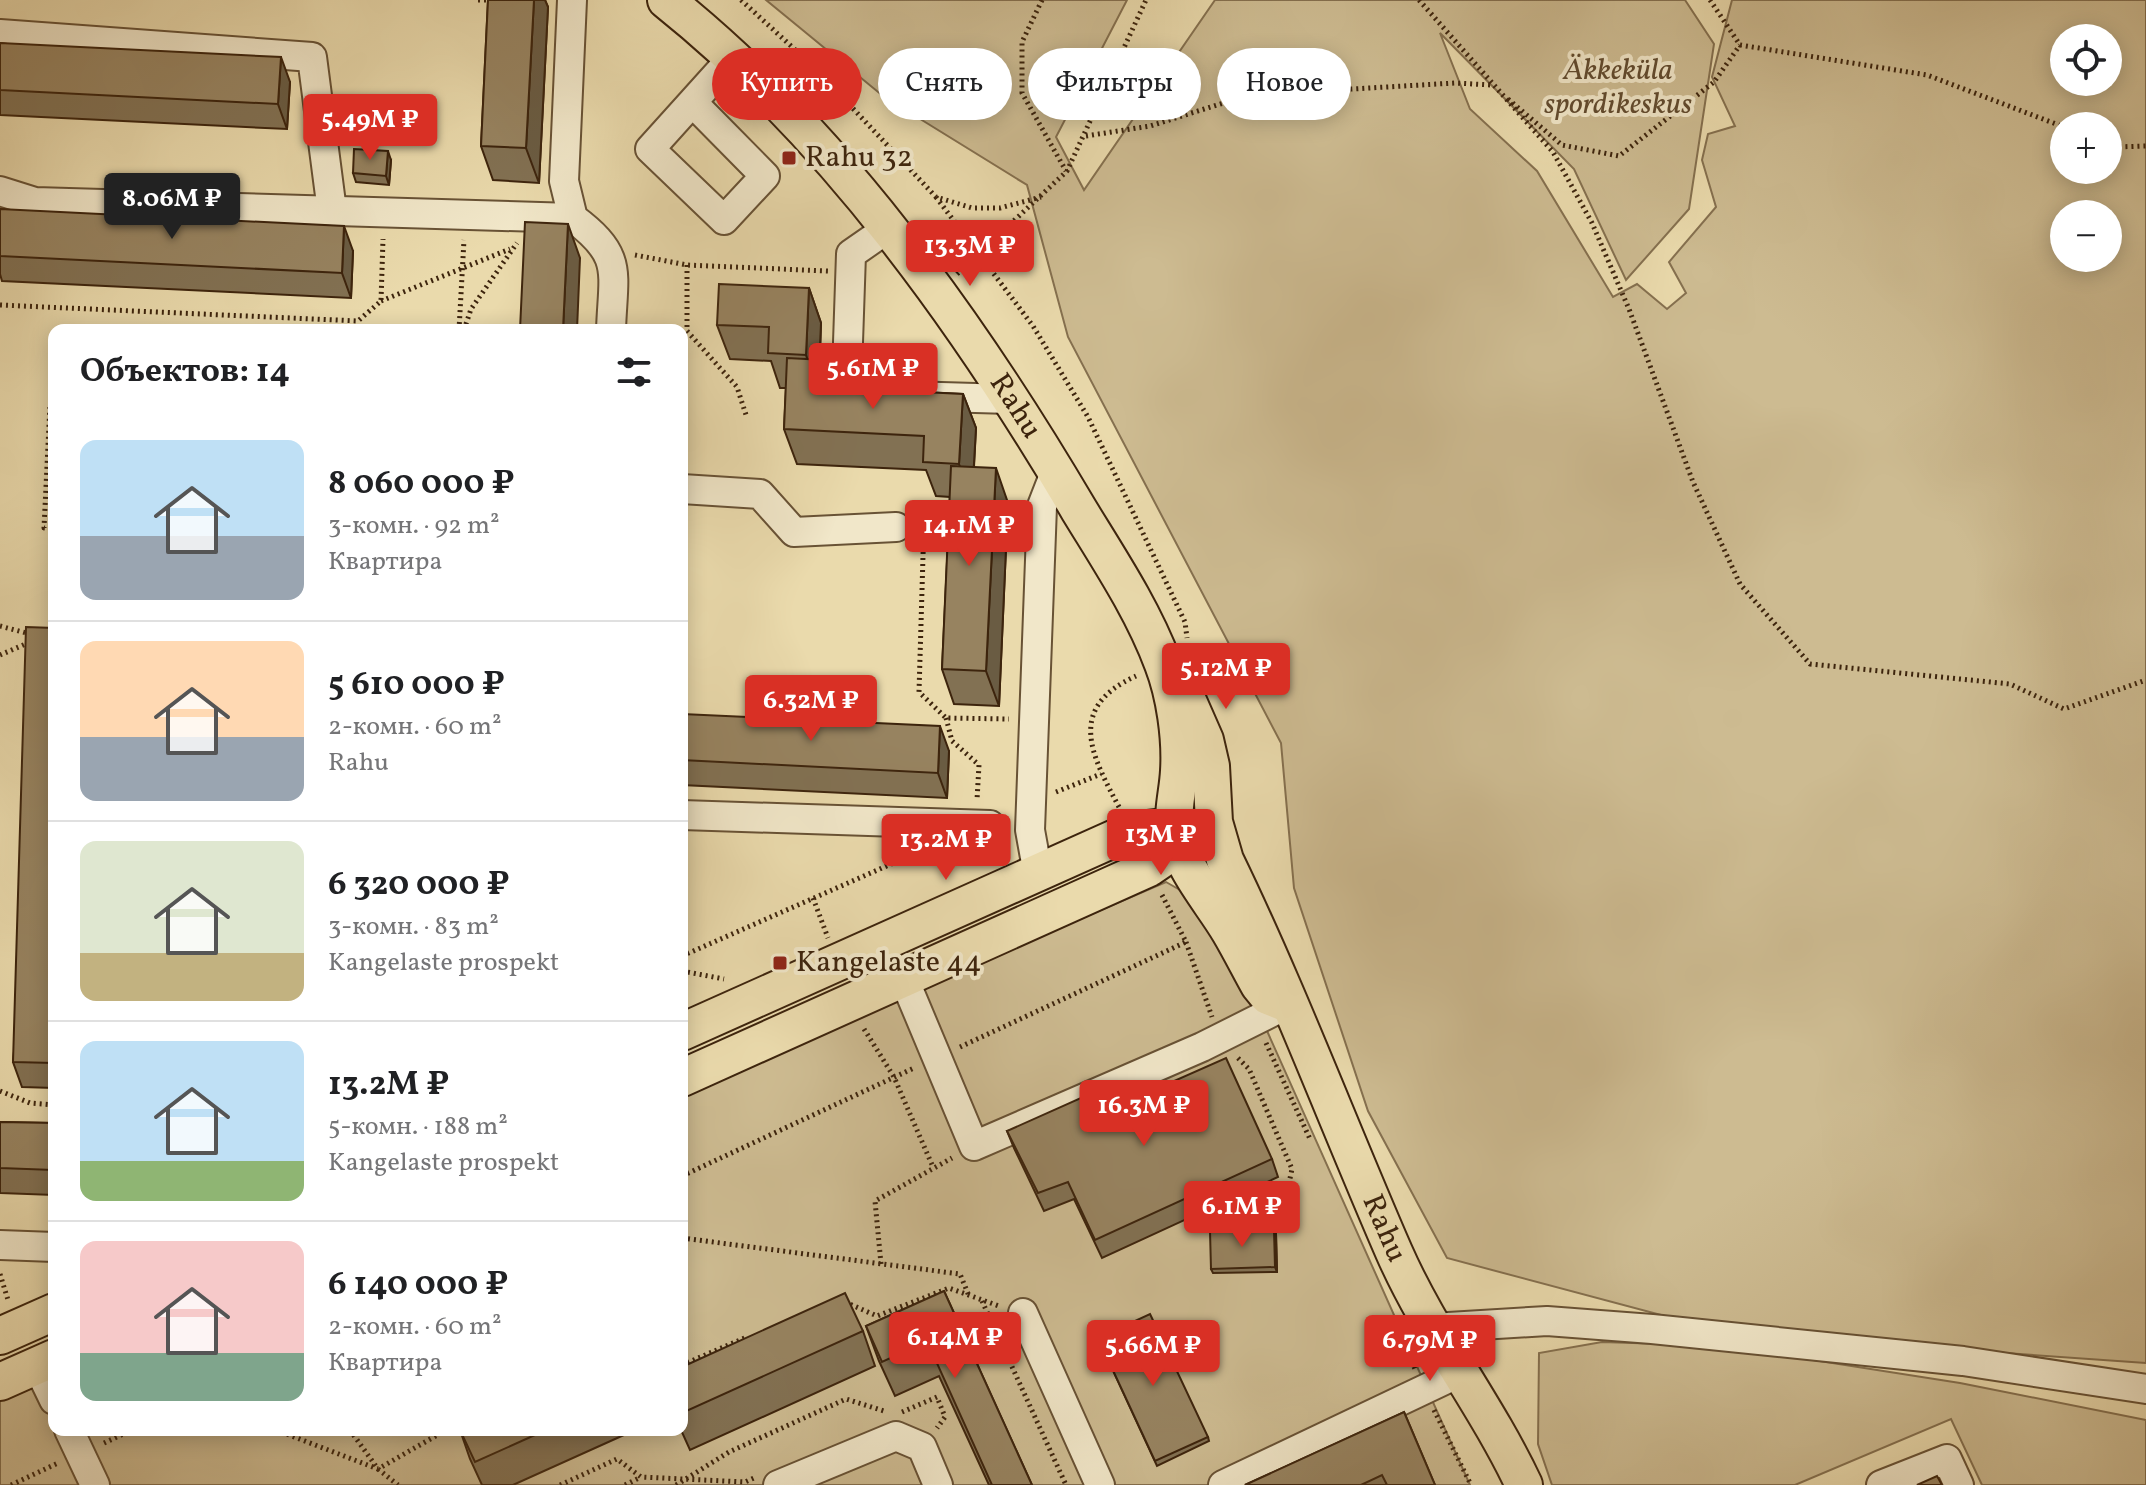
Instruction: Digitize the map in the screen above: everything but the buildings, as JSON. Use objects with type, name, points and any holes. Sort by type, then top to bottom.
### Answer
[{"type":"main road","name":"Rahu","points":[[666,0],[721,48]]},
{"type":"main road","name":"Rahu","points":[[795,120],[936,292],[1056,470],[1134,605],[1163,663],[1171,691],[1179,772],[1174,802],[1180,835],[1198,885],[1259,985],[1268,996],[1288,1004]]},
{"type":"main road","name":"Rahu","points":[[1163,663],[1178,680],[1193,707],[1211,766],[1214,822],[1225,860],[1394,1252],[1432,1328],[1494,1426],[1524,1485]]},
{"type":"main road","points":[[1131,831],[1157,796],[1172,757],[1176,732]]},
{"type":"main road","points":[[688,1075],[1149,868],[1180,835],[1211,787]]},
{"type":"main road","points":[[688,1029],[1131,831],[1148,827],[1180,835],[1212,845],[1225,860]]},
{"type":"main road","points":[[1149,868],[1174,871],[1198,885]]},
{"type":"main road","points":[[0,1336],[48,1315]]},
{"type":"main road","points":[[0,1382],[46,1361]]},
{"type":"street","points":[[561,218],[572,0]]},
{"type":"street","points":[[0,34],[312,57],[332,211]]},
{"type":"street","points":[[694,104],[712,82]]},
{"type":"street","points":[[0,191],[35,202],[561,218],[601,238],[613,264],[611,324]]},
{"type":"street","points":[[887,229],[851,254],[853,272],[847,372],[872,395],[1010,399]]},
{"type":"street","points":[[1038,874],[1030,830],[1042,506],[1056,470]]},
{"type":"street","points":[[688,489],[760,494],[794,532],[896,527]]},
{"type":"street","points":[[688,815],[983,824]]},
{"type":"street","points":[[904,979],[974,1146],[1219,1038],[1288,1004]]},
{"type":"street","points":[[0,1245],[48,1247]]},
{"type":"street","points":[[1023,1313],[1100,1485]]},
{"type":"street","points":[[1432,1328],[1547,1321],[1652,1329],[1963,1361],[2146,1389]]},
{"type":"street","points":[[1223,1485],[1459,1373]]},
{"type":"street","points":[[72,1436],[95,1485]]},
{"type":"street","points":[[778,1485],[896,1436],[922,1447],[938,1485]]},
{"type":"street","points":[[1881,1485],[1947,1459],[1959,1485]]},
{"type":"path","points":[[478,0],[486,0]]},
{"type":"path","points":[[741,0],[815,68],[936,197],[972,208],[1000,208],[1045,195]]},
{"type":"path","points":[[1042,0],[1022,42],[1022,93],[1067,171]]},
{"type":"path","points":[[936,292],[1045,195],[1067,171],[1086,136],[1146,0]]},
{"type":"path","points":[[1419,0],[1553,152],[1592,223],[1629,309],[1693,482],[1740,584],[1810,664],[2010,684],[2064,709],[2146,680]]},
{"type":"path","points":[[1710,0],[1740,45],[1927,75],[2050,122]]},
{"type":"path","points":[[1086,136],[1150,126],[1249,95],[1490,84],[1562,145],[1619,156],[1714,82],[1740,45]]},
{"type":"path","points":[[2122,145],[2146,146]]},
{"type":"path","points":[[381,301],[384,213]]},
{"type":"path","points":[[462,324],[465,215]]},
{"type":"path","points":[[0,305],[358,321],[381,301],[511,249],[561,218]]},
{"type":"path","points":[[465,324],[471,309],[511,249]]},
{"type":"path","points":[[606,249],[687,265],[853,272]]},
{"type":"path","points":[[687,265],[687,324]]},
{"type":"path","points":[[688,332],[737,387],[747,418]]},
{"type":"path","points":[[48,476],[44,528],[48,528]]},
{"type":"path","points":[[896,527],[919,508],[926,529],[919,692],[946,718],[952,741],[979,765],[983,824]]},
{"type":"path","points":[[0,626],[37,637],[0,655]]},
{"type":"path","points":[[946,718],[1034,720]]},
{"type":"path","points":[[1031,803],[1101,774]]},
{"type":"path","points":[[688,953],[933,845]]},
{"type":"path","points":[[813,898],[837,963]]},
{"type":"path","points":[[1186,942],[1219,1038],[1249,1069],[1292,1169],[1282,1216]]},
{"type":"path","points":[[688,972],[729,980]]},
{"type":"path","points":[[852,1002],[894,1077],[933,1167]]},
{"type":"path","points":[[0,1091],[30,1103],[48,1104]]},
{"type":"path","points":[[881,1264],[875,1201],[974,1146]]},
{"type":"path","points":[[688,1239],[960,1274],[969,1297]]},
{"type":"path","points":[[0,1274],[9,1303],[0,1306]]},
{"type":"path","points":[[838,1299],[877,1316],[949,1288],[1023,1313]]},
{"type":"path","points":[[982,1301],[1066,1485]]},
{"type":"path","points":[[688,1362],[753,1335]]},
{"type":"path","points":[[676,1485],[683,1477],[729,1452],[846,1399],[888,1413],[896,1436]]},
{"type":"path","points":[[292,1436],[378,1469]]},
{"type":"path","points":[[354,1436],[378,1469],[398,1485]]},
{"type":"path","points":[[378,1469],[436,1436]]},
{"type":"path","points":[[560,1485],[617,1459],[641,1477]]},
{"type":"path","points":[[625,1485],[641,1477],[683,1477]]},
{"type":"green space","name":"Äkkeküla spordikeskus","points":[[766,0],[1127,0],[1102,48],[1028,48],[1028,120],[1065,120],[1056,137],[1084,190],[1132,120],[1201,120],[1201,48],[1182,48],[1215,0],[1685,0],[1714,44],[1689,209],[1626,280],[1574,169],[1440,33],[1470,109],[1537,171],[1613,297],[1637,284],[1667,309],[1686,293],[1669,262],[1716,207],[1702,160],[1708,134],[1735,126],[1712,77],[1732,0],[2146,0],[2146,1363],[1948,1349],[1676,1319],[1447,1258],[1368,1111],[1294,888],[1281,743],[1068,337],[1027,185],[922,120],[1012,120],[1012,48],[878,48],[878,92],[862,79],[862,48],[824,48]]},
{"type":"green space","points":[[1166,882],[1201,902],[1238,966],[1470,1485],[0,1485],[0,1386],[48,1366],[48,1436],[688,1436],[688,1088]]},
{"type":"green space","points":[[1602,1342],[1724,1346],[1960,1383],[2146,1420],[2146,1485],[1982,1485],[1951,1419],[1795,1485],[1552,1485],[1538,1444],[1539,1353]]},
{"type":"place","name":"Rahu 32","points":[[789,158]]},
{"type":"place","name":"Kangelaste 44","points":[[780,963]]}]
